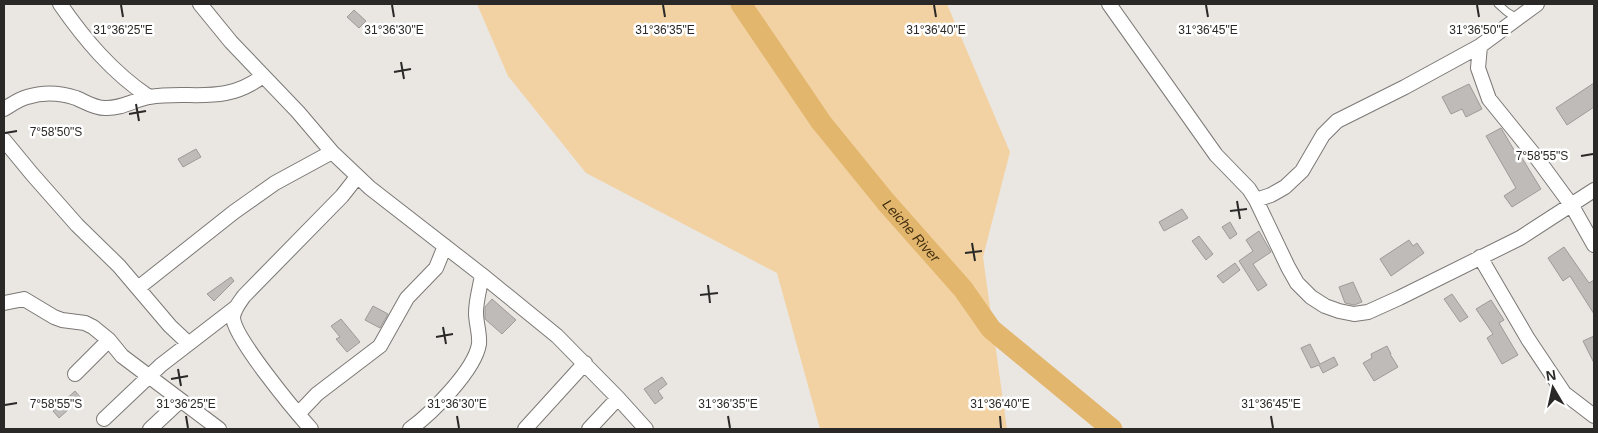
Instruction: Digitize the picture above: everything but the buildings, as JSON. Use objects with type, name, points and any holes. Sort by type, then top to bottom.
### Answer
[{"type":"street","points":[[60,4],[78,31],[98,53],[131,85],[149,97]]},
{"type":"street","points":[[200,4],[230,42],[298,112],[332,152],[357,176],[557,336],[646,429]]},
{"type":"street","points":[[1109,4],[1216,155],[1256,200],[1297,283],[1311,297],[1339,311],[1354,314],[1368,312],[1520,238],[1594,190]]},
{"type":"street","points":[[1256,200],[1271,195],[1285,187],[1302,171],[1323,134],[1337,121],[1480,46],[1537,4]]},
{"type":"street","points":[[1480,46],[1478,68],[1489,99],[1536,157],[1572,206],[1594,244]]},
{"type":"street","points":[[4,109],[27,97],[56,94],[70,96],[92,106],[105,108],[116,107],[149,97],[213,96],[250,87],[263,76]]},
{"type":"street","points":[[4,140],[77,225],[188,343]]},
{"type":"street","points":[[138,288],[234,212],[275,183],[332,152]]},
{"type":"street","points":[[104,418],[148,376],[235,308],[244,296],[342,196],[357,176]]},
{"type":"street","points":[[298,414],[317,394],[380,346],[407,298],[436,268],[445,246]]},
{"type":"street","points":[[1480,257],[1528,339],[1564,393],[1594,416]]},
{"type":"street","points":[[410,429],[436,408],[472,364],[479,343],[476,314],[482,275]]},
{"type":"street","points":[[4,303],[24,299],[62,320],[93,327],[109,340],[122,356],[219,429]]},
{"type":"street","points":[[235,308],[234,320],[237,330],[262,368],[311,429]]},
{"type":"street","points":[[75,374],[109,340]]},
{"type":"street","points":[[524,429],[584,363]]},
{"type":"street","points":[[589,429],[618,398]]},
{"type":"street","points":[[150,429],[180,401]]},
{"type":"lane","points":[[1498,4],[1506,12],[1518,18]]},
{"type":"shaded area","points":[[477,4],[947,4],[1010,152],[983,257],[1007,429],[820,429],[777,273],[586,173],[508,76]]},
{"type":"waterway","name":"Leiche River","points":[[741,4],[821,122],[886,202],[963,289],[991,329],[1112,429]]}]
